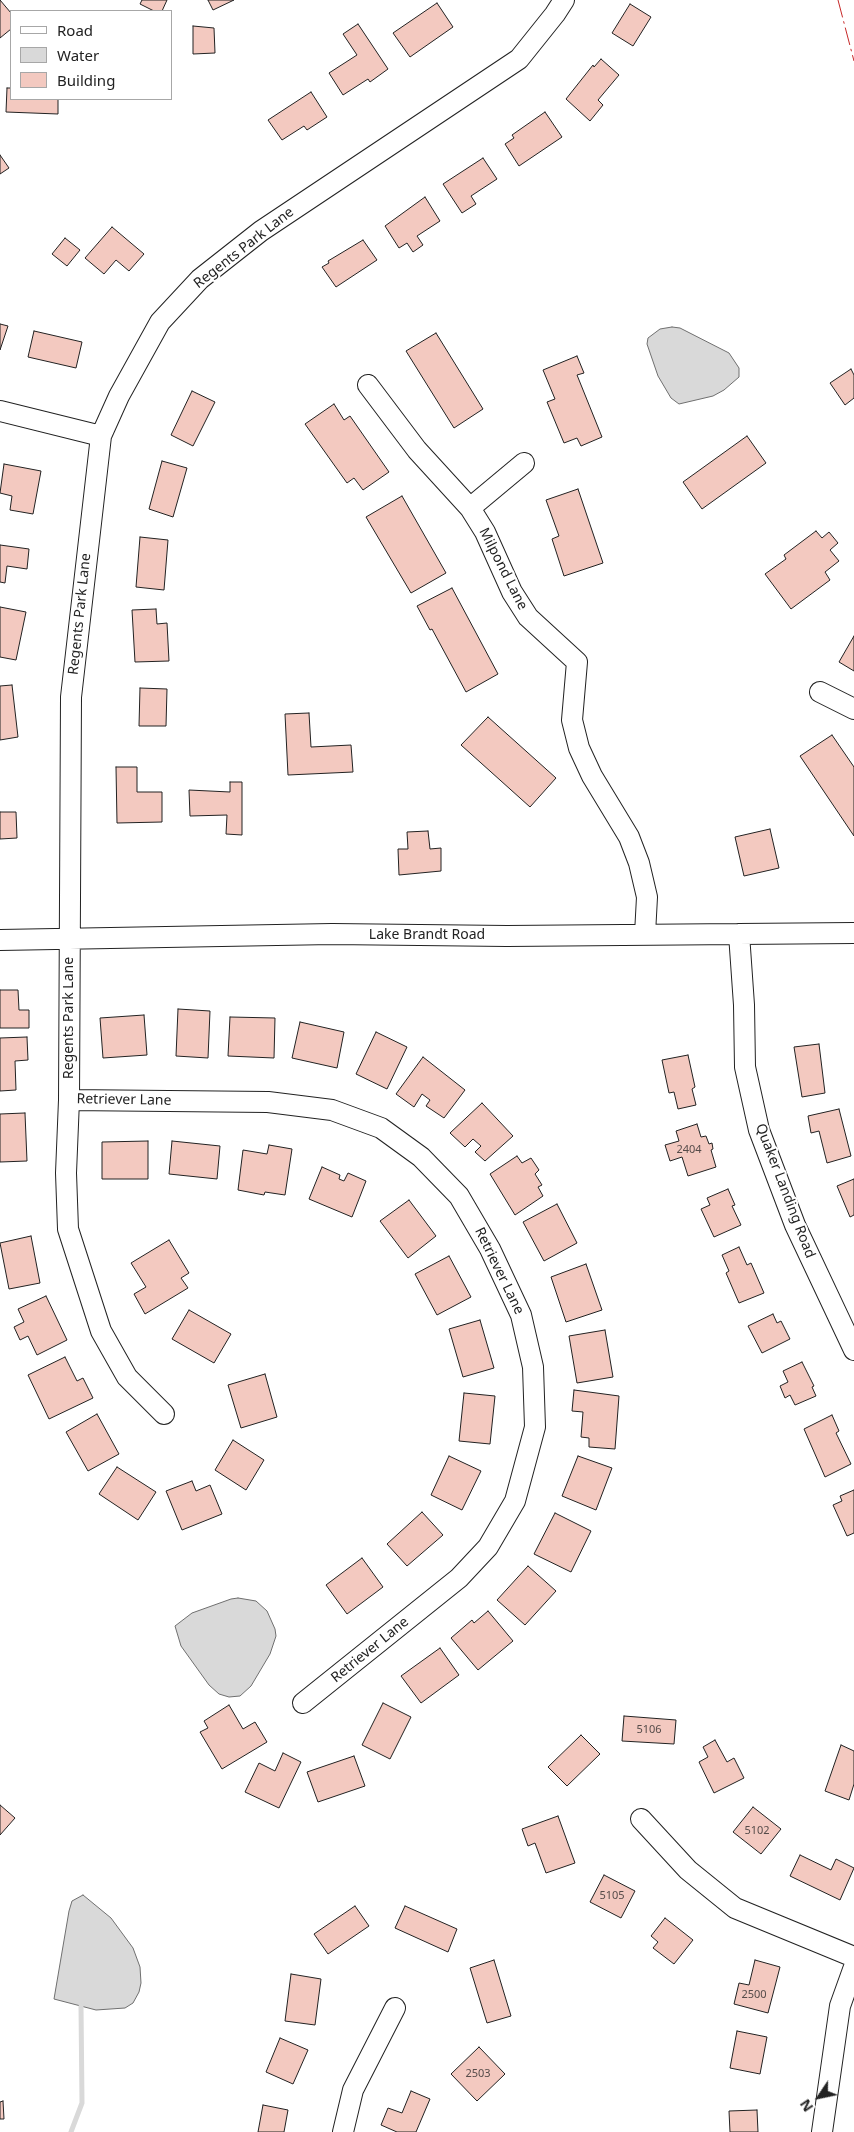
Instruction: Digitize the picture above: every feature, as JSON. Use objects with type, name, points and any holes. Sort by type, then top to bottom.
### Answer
[{"type":"street","name":"Regents Park Lane","points":[[164,1414],[127,1377],[101,1331],[68,1229],[66,1173],[69,1100],[71,697],[86,549],[101,436],[119,396],[160,322],[200,279],[262,231],[519,59],[564,0]]},
{"type":"street","name":"Milpond Lane","points":[[368,385],[417,450],[470,508],[485,532],[512,592],[528,617],[577,662],[572,720],[579,748],[592,776],[629,837],[639,863],[647,896],[645,934]]},
{"type":"street","points":[[0,411],[101,436]]},
{"type":"street","points":[[470,508],[524,463]]},
{"type":"street","points":[[820,692],[854,708]]},
{"type":"street","name":"Lake Brandt Road","points":[[0,940],[332,934],[507,936],[854,933]]},
{"type":"street","name":"Quaker Landing Road","points":[[739,934],[744,1005],[745,1068],[759,1130],[795,1225],[854,1350]]},
{"type":"street","name":"Retriever Lane","points":[[69,1100],[268,1102],[332,1110],[381,1128],[421,1156],[459,1196],[490,1249],[521,1315],[533,1367],[536,1427],[515,1501],[488,1547],[459,1578],[303,1703]]},
{"type":"street","points":[[641,1819],[688,1870],[735,1908],[854,1956]]},
{"type":"street","points":[[822,2132],[840,2006],[854,1967]]},
{"type":"street","points":[[343,2132],[354,2090],[395,2008]]},
{"type":"water","points":[[680,328],[729,353],[739,368],[739,377],[724,390],[713,396],[679,404],[671,398],[658,376],[647,344],[648,338],[660,329]]},
{"type":"water","points":[[238,1598],[256,1601],[267,1611],[276,1636],[270,1654],[251,1686],[240,1696],[229,1697],[219,1694],[209,1685],[181,1646],[175,1626],[192,1613]]},
{"type":"water","points":[[83,1895],[111,1918],[133,1948],[140,1967],[141,1983],[133,2003],[125,2008],[96,2010],[54,1999],[69,1911],[72,1901]]},
{"type":"building","points":[[0,0],[10,12],[10,30],[0,38]]},
{"type":"building","points":[[142,0],[167,0],[162,10],[152,10],[140,4]]},
{"type":"building","points":[[208,0],[234,0],[213,10]]},
{"type":"building","points":[[437,3],[453,27],[410,57],[393,33]]},
{"type":"building","points":[[630,4],[651,17],[633,46],[612,33]]},
{"type":"building","points":[[358,24],[388,69],[370,82],[368,79],[343,95],[329,73],[357,55],[343,34]]},
{"type":"building","points":[[193,26],[214,28],[215,53],[193,54]]},
{"type":"building","points":[[601,59],[619,75],[598,100],[603,105],[590,121],[566,99],[593,65],[594,67]]},
{"type":"building","points":[[7,88],[10,88],[10,100],[58,100],[58,114],[6,112]]},
{"type":"building","points":[[311,92],[327,117],[307,130],[304,126],[282,140],[268,120]]},
{"type":"building","points":[[545,112],[562,137],[519,166],[505,144],[514,138],[512,135]]},
{"type":"building","points":[[0,155],[9,168],[0,174]]},
{"type":"building","points":[[483,158],[497,179],[471,196],[476,204],[462,213],[443,184]]},
{"type":"building","points":[[425,197],[440,221],[417,236],[423,245],[413,252],[407,243],[399,248],[385,226]]},
{"type":"building","points":[[112,227],[144,254],[129,271],[116,260],[104,274],[85,258]]},
{"type":"building","points":[[65,238],[80,250],[67,266],[52,254]]},
{"type":"building","points":[[363,240],[377,260],[336,287],[322,267],[329,263],[328,261]]},
{"type":"building","points":[[0,324],[8,326],[0,350]]},
{"type":"building","points":[[34,331],[82,342],[76,368],[28,357]]},
{"type":"building","points":[[436,333],[483,409],[454,428],[406,351]]},
{"type":"building","points":[[577,356],[584,373],[577,375],[602,437],[581,446],[577,438],[564,443],[547,402],[555,399],[543,370]]},
{"type":"building","points":[[851,369],[854,375],[854,398],[845,405],[830,383]]},
{"type":"building","points":[[192,391],[215,402],[193,446],[171,435]]},
{"type":"building","points":[[334,404],[344,420],[350,416],[389,472],[363,490],[354,478],[347,483],[305,424]]},
{"type":"building","points":[[747,436],[766,463],[702,509],[683,482]]},
{"type":"building","points":[[162,461],[187,468],[173,517],[149,509]]},
{"type":"building","points":[[4,464],[41,471],[33,514],[10,510],[12,496],[0,493]]},
{"type":"building","points":[[578,489],[603,563],[564,576],[552,539],[559,536],[546,500]]},
{"type":"building","points":[[402,496],[446,573],[411,593],[366,517]]},
{"type":"building","points":[[816,531],[822,538],[829,532],[838,543],[830,550],[839,561],[825,572],[830,580],[791,609],[765,574],[786,559],[784,555]]},
{"type":"building","points":[[140,537],[168,540],[164,590],[136,587]]},
{"type":"building","points":[[0,545],[29,549],[27,569],[7,566],[5,583],[0,582]]},
{"type":"building","points":[[452,588],[498,674],[466,692],[432,629],[430,630],[417,606]]},
{"type":"building","points":[[0,607],[26,612],[16,660],[0,657]]},
{"type":"building","points":[[156,609],[157,624],[167,623],[169,661],[135,662],[132,610]]},
{"type":"building","points":[[854,636],[854,671],[839,662]]},
{"type":"building","points":[[12,685],[18,737],[0,740],[0,686]]},
{"type":"building","points":[[140,688],[167,689],[166,726],[139,726]]},
{"type":"building","points":[[309,713],[311,747],[351,745],[353,772],[288,775],[285,714]]},
{"type":"building","points":[[488,717],[556,778],[530,807],[461,745]]},
{"type":"building","points":[[832,735],[854,767],[854,836],[800,756]]},
{"type":"building","points":[[116,767],[137,767],[137,792],[162,792],[162,822],[117,823]]},
{"type":"building","points":[[230,782],[242,782],[242,835],[226,834],[227,815],[190,816],[189,790],[230,792]]},
{"type":"building","points":[[0,812],[16,812],[17,838],[0,839]]},
{"type":"building","points":[[770,829],[779,868],[744,876],[735,837]]},
{"type":"building","points":[[428,831],[430,849],[441,848],[441,871],[399,875],[398,849],[408,849],[407,832]]},
{"type":"building","points":[[0,990],[18,990],[19,1010],[29,1010],[29,1028],[0,1028]]},
{"type":"building","points":[[178,1009],[210,1011],[208,1058],[176,1056]]},
{"type":"building","points":[[144,1015],[147,1055],[103,1058],[100,1018]]},
{"type":"building","points":[[230,1017],[275,1018],[274,1058],[228,1056]]},
{"type":"building","points":[[300,1022],[344,1032],[337,1068],[292,1058]]},
{"type":"building","points":[[376,1032],[407,1047],[387,1089],[356,1074]]},
{"type":"building","points":[[27,1037],[28,1060],[15,1061],[16,1090],[0,1091],[0,1038]]},
{"type":"building","points":[[819,1044],[825,1093],[802,1097],[794,1047]]},
{"type":"building","points":[[688,1055],[695,1087],[692,1089],[696,1105],[678,1109],[674,1092],[669,1093],[662,1060]]},
{"type":"building","points":[[423,1057],[465,1090],[444,1118],[426,1106],[430,1100],[422,1094],[414,1107],[396,1094]]},
{"type":"building","points":[[482,1103],[513,1136],[485,1161],[475,1152],[481,1146],[473,1139],[465,1147],[450,1133]]},
{"type":"building","points":[[839,1109],[851,1156],[827,1163],[819,1131],[811,1133],[808,1116]]},
{"type":"building","points":[[25,1113],[27,1161],[0,1162],[0,1114]]},
{"type":"building","points":[[697,1124],[701,1137],[706,1136],[709,1144],[712,1143],[713,1149],[711,1150],[716,1167],[688,1176],[682,1157],[670,1161],[665,1145],[679,1141],[676,1131]]},
{"type":"building","points":[[148,1141],[148,1179],[102,1179],[102,1142]]},
{"type":"building","points":[[172,1141],[220,1146],[217,1179],[169,1174]]},
{"type":"building","points":[[269,1145],[292,1149],[285,1195],[265,1192],[264,1195],[238,1190],[243,1150],[267,1154]]},
{"type":"building","points":[[517,1156],[522,1163],[531,1158],[539,1170],[535,1174],[542,1185],[538,1187],[543,1196],[515,1215],[490,1174]]},
{"type":"building","points":[[322,1167],[340,1175],[339,1179],[344,1181],[348,1173],[366,1181],[352,1217],[309,1199]]},
{"type":"building","points":[[854,1179],[854,1215],[850,1217],[837,1186]]},
{"type":"building","points":[[728,1189],[735,1205],[732,1206],[741,1225],[714,1237],[701,1209],[710,1205],[707,1198]]},
{"type":"building","points":[[409,1200],[436,1236],[408,1258],[380,1221]]},
{"type":"building","points":[[557,1204],[577,1243],[544,1261],[523,1222]]},
{"type":"building","points":[[31,1236],[40,1283],[9,1289],[0,1243]]},
{"type":"building","points":[[169,1240],[189,1273],[181,1278],[188,1288],[145,1314],[134,1294],[146,1287],[131,1263]]},
{"type":"building","points":[[739,1247],[747,1265],[751,1263],[764,1293],[739,1303],[726,1273],[729,1271],[722,1255]]},
{"type":"building","points":[[449,1256],[471,1297],[437,1315],[415,1274]]},
{"type":"building","points":[[586,1264],[602,1310],[566,1322],[551,1277]]},
{"type":"building","points":[[46,1296],[67,1340],[37,1355],[28,1336],[20,1340],[14,1327],[24,1322],[18,1309]]},
{"type":"building","points":[[189,1310],[231,1334],[214,1363],[172,1339]]},
{"type":"building","points":[[773,1314],[777,1323],[781,1321],[790,1339],[762,1353],[748,1326]]},
{"type":"building","points":[[480,1320],[494,1368],[463,1377],[449,1329]]},
{"type":"building","points":[[605,1330],[613,1377],[577,1383],[569,1336]]},
{"type":"building","points":[[65,1357],[77,1381],[83,1378],[93,1398],[49,1419],[28,1375]]},
{"type":"building","points":[[802,1362],[814,1386],[812,1387],[816,1396],[795,1405],[790,1395],[785,1398],[780,1386],[788,1382],[783,1371]]},
{"type":"building","points":[[265,1374],[277,1417],[241,1428],[228,1385]]},
{"type":"building","points":[[574,1390],[619,1396],[615,1449],[589,1447],[589,1438],[581,1437],[583,1412],[572,1411]]},
{"type":"building","points":[[464,1393],[495,1396],[490,1444],[459,1441]]},
{"type":"building","points":[[97,1414],[119,1454],[88,1471],[66,1432]]},
{"type":"building","points":[[832,1415],[839,1431],[836,1433],[851,1464],[825,1477],[804,1429]]},
{"type":"building","points":[[233,1440],[264,1460],[246,1490],[215,1470]]},
{"type":"building","points":[[449,1456],[481,1471],[462,1510],[431,1495]]},
{"type":"building","points":[[578,1456],[612,1468],[596,1510],[562,1496]]},
{"type":"building","points":[[117,1467],[156,1492],[138,1520],[99,1494]]},
{"type":"building","points":[[192,1481],[196,1491],[210,1485],[222,1514],[182,1530],[166,1491]]},
{"type":"building","points":[[854,1490],[854,1533],[847,1536],[833,1505],[842,1501],[840,1496]]},
{"type":"building","points":[[422,1512],[443,1535],[407,1566],[387,1544]]},
{"type":"building","points":[[555,1513],[591,1531],[571,1572],[534,1554]]},
{"type":"building","points":[[362,1558],[383,1587],[347,1614],[326,1585]]},
{"type":"building","points":[[528,1566],[556,1591],[525,1625],[497,1600]]},
{"type":"building","points":[[488,1611],[513,1641],[478,1670],[451,1638],[472,1620],[474,1623]]},
{"type":"building","points":[[440,1648],[459,1675],[421,1703],[401,1676]]},
{"type":"building","points":[[383,1703],[411,1717],[390,1759],[362,1745]]},
{"type":"building","points":[[229,1705],[243,1729],[255,1722],[267,1742],[222,1769],[200,1732],[208,1728],[204,1721]]},
{"type":"building","points":[[624,1716],[676,1720],[674,1744],[622,1741]]},
{"type":"building","points":[[581,1735],[600,1754],[567,1786],[548,1767]]},
{"type":"building","points":[[715,1740],[727,1762],[734,1758],[744,1778],[714,1793],[699,1762],[708,1757],[703,1747]]},
{"type":"building","points":[[841,1745],[854,1751],[854,1784],[849,1800],[825,1791]]},
{"type":"building","points":[[283,1753],[301,1762],[279,1808],[245,1792],[259,1763],[275,1771]]},
{"type":"building","points":[[354,1756],[365,1786],[318,1802],[307,1772]]},
{"type":"building","points":[[0,1805],[15,1818],[0,1835]]},
{"type":"building","points":[[753,1807],[781,1829],[761,1854],[733,1832]]},
{"type":"building","points":[[558,1816],[575,1863],[546,1873],[535,1843],[528,1846],[522,1829]]},
{"type":"building","points":[[800,1855],[831,1870],[836,1859],[854,1868],[840,1900],[790,1876]]},
{"type":"building","points":[[604,1875],[635,1891],[621,1918],[590,1902]]},
{"type":"building","points":[[355,1906],[369,1926],[328,1954],[314,1934]]},
{"type":"building","points":[[405,1906],[457,1929],[448,1952],[395,1928]]},
{"type":"building","points":[[665,1918],[693,1940],[674,1964],[653,1948],[658,1942],[651,1936]]},
{"type":"building","points":[[494,1960],[511,2016],[487,2023],[470,1968]]},
{"type":"building","points":[[755,1960],[780,1967],[768,2013],[734,2004],[739,1983],[749,1985]]},
{"type":"building","points":[[291,1974],[321,1979],[315,2025],[285,2021]]},
{"type":"building","points":[[737,2031],[767,2037],[760,2074],[730,2068]]},
{"type":"building","points":[[280,2038],[308,2050],[293,2084],[266,2072]]},
{"type":"building","points":[[479,2047],[505,2074],[477,2101],[451,2074]]},
{"type":"building","points":[[411,2091],[430,2099],[416,2132],[397,2132],[381,2125],[388,2108],[402,2113]]},
{"type":"building","points":[[3,2101],[4,2119],[0,2119],[0,2102]]},
{"type":"building","points":[[263,2105],[288,2110],[284,2132],[258,2132]]},
{"type":"building","points":[[757,2110],[758,2132],[730,2132],[729,2111]]},
{"type":"waterway","points":[[71,2132],[82,2103],[81,2006]]},
{"type":"power","points":[[838,0],[854,61]]}]
